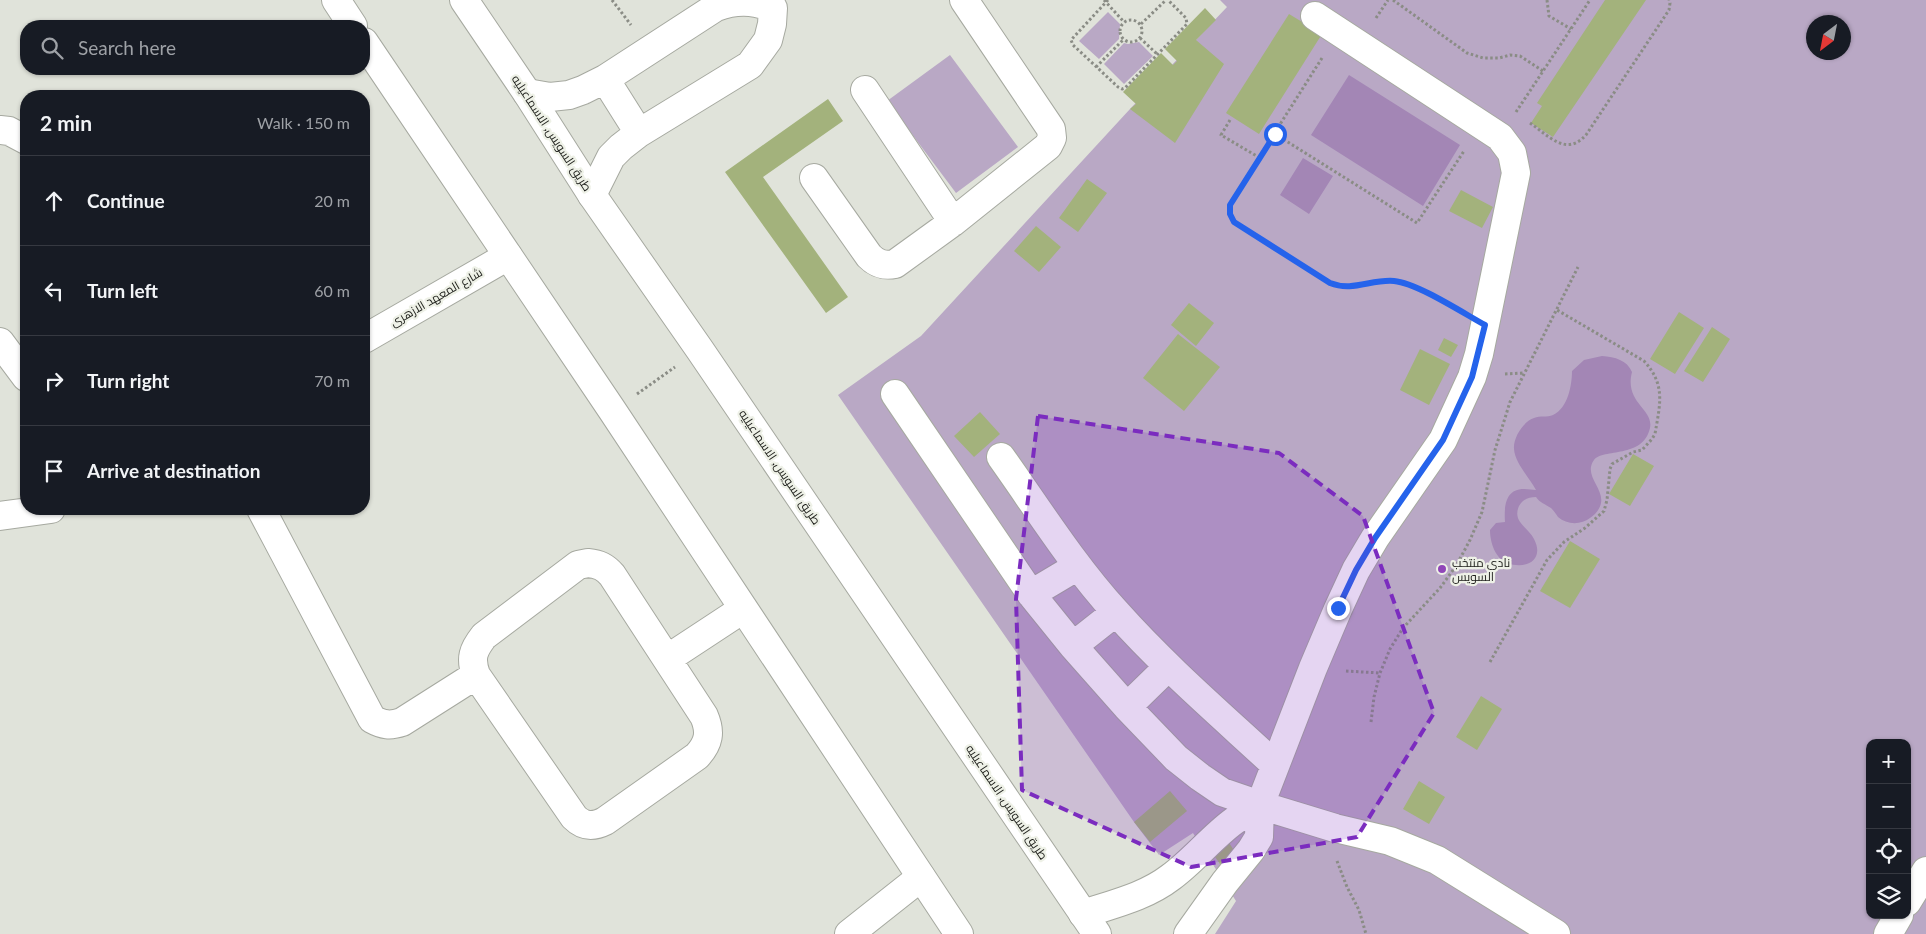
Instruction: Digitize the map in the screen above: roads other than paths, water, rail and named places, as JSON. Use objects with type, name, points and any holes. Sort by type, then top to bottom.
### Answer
[{"type":"main road","points":[[336,0],[349,20]]},
{"type":"main road","name":"طريق السويس, الاسماعيليه","points":[[464,0],[527,93],[592,195],[700,350],[1083,927]]},
{"type":"main road","points":[[527,93],[550,97],[583,90],[606,79],[716,7],[730,2],[744,0],[779,4],[768,40],[750,65],[639,133],[611,157],[592,195]]},
{"type":"main road","points":[[814,178],[869,256],[876,263],[885,265],[895,264],[953,222],[1048,146],[1052,138],[1051,129],[964,0]]},
{"type":"main road","points":[[1188,934],[1259,837],[1260,806],[1320,651],[1356,570],[1375,538],[1443,440],[1458,411],[1472,377],[1485,325],[1516,173],[1512,153],[1500,136],[1315,16]]},
{"type":"main road","points":[[370,51],[612,410],[959,934]]},
{"type":"main road","points":[[606,79],[639,133]]},
{"type":"main road","points":[[865,90],[953,222]]},
{"type":"main road","points":[[0,130],[9,130],[20,135]]},
{"type":"main road","name":"شارع المعهد الازهرى","points":[[370,336],[508,256]]},
{"type":"main road","points":[[0,342],[20,369]]},
{"type":"main road","points":[[895,394],[1031,594],[1073,646],[1127,707],[1176,758],[1222,792],[1260,806],[1335,828],[1390,841],[1423,853],[1556,934]]},
{"type":"main road","points":[[1001,457],[1078,566],[1116,612],[1168,667],[1275,765]]},
{"type":"main road","points":[[2,518],[20,515]]},
{"type":"main road","points":[[265,515],[372,718],[381,724],[392,725],[402,722],[476,675]]},
{"type":"main road","points":[[597,564],[612,575],[667,658],[704,716],[708,726],[709,737],[704,748],[697,756],[605,821],[598,825],[589,826],[580,823],[574,817],[476,675],[471,656],[484,636],[578,565],[597,564]]},
{"type":"main road","points":[[1031,594],[1078,566]]},
{"type":"main road","points":[[667,658],[743,609]]},
{"type":"main road","points":[[1073,646],[1116,612]]},
{"type":"main road","points":[[1127,707],[1168,667]]},
{"type":"main road","points":[[1083,927],[1170,878],[1233,822],[1260,806]]},
{"type":"main road","points":[[1911,895],[1926,871]]},
{"type":"main road","points":[[849,934],[921,877]]},
{"type":"main road","points":[[1888,934],[1897,919]]},
{"type":"place","name":"نادي منتخب السويس","points":[[1442,569]]}]
